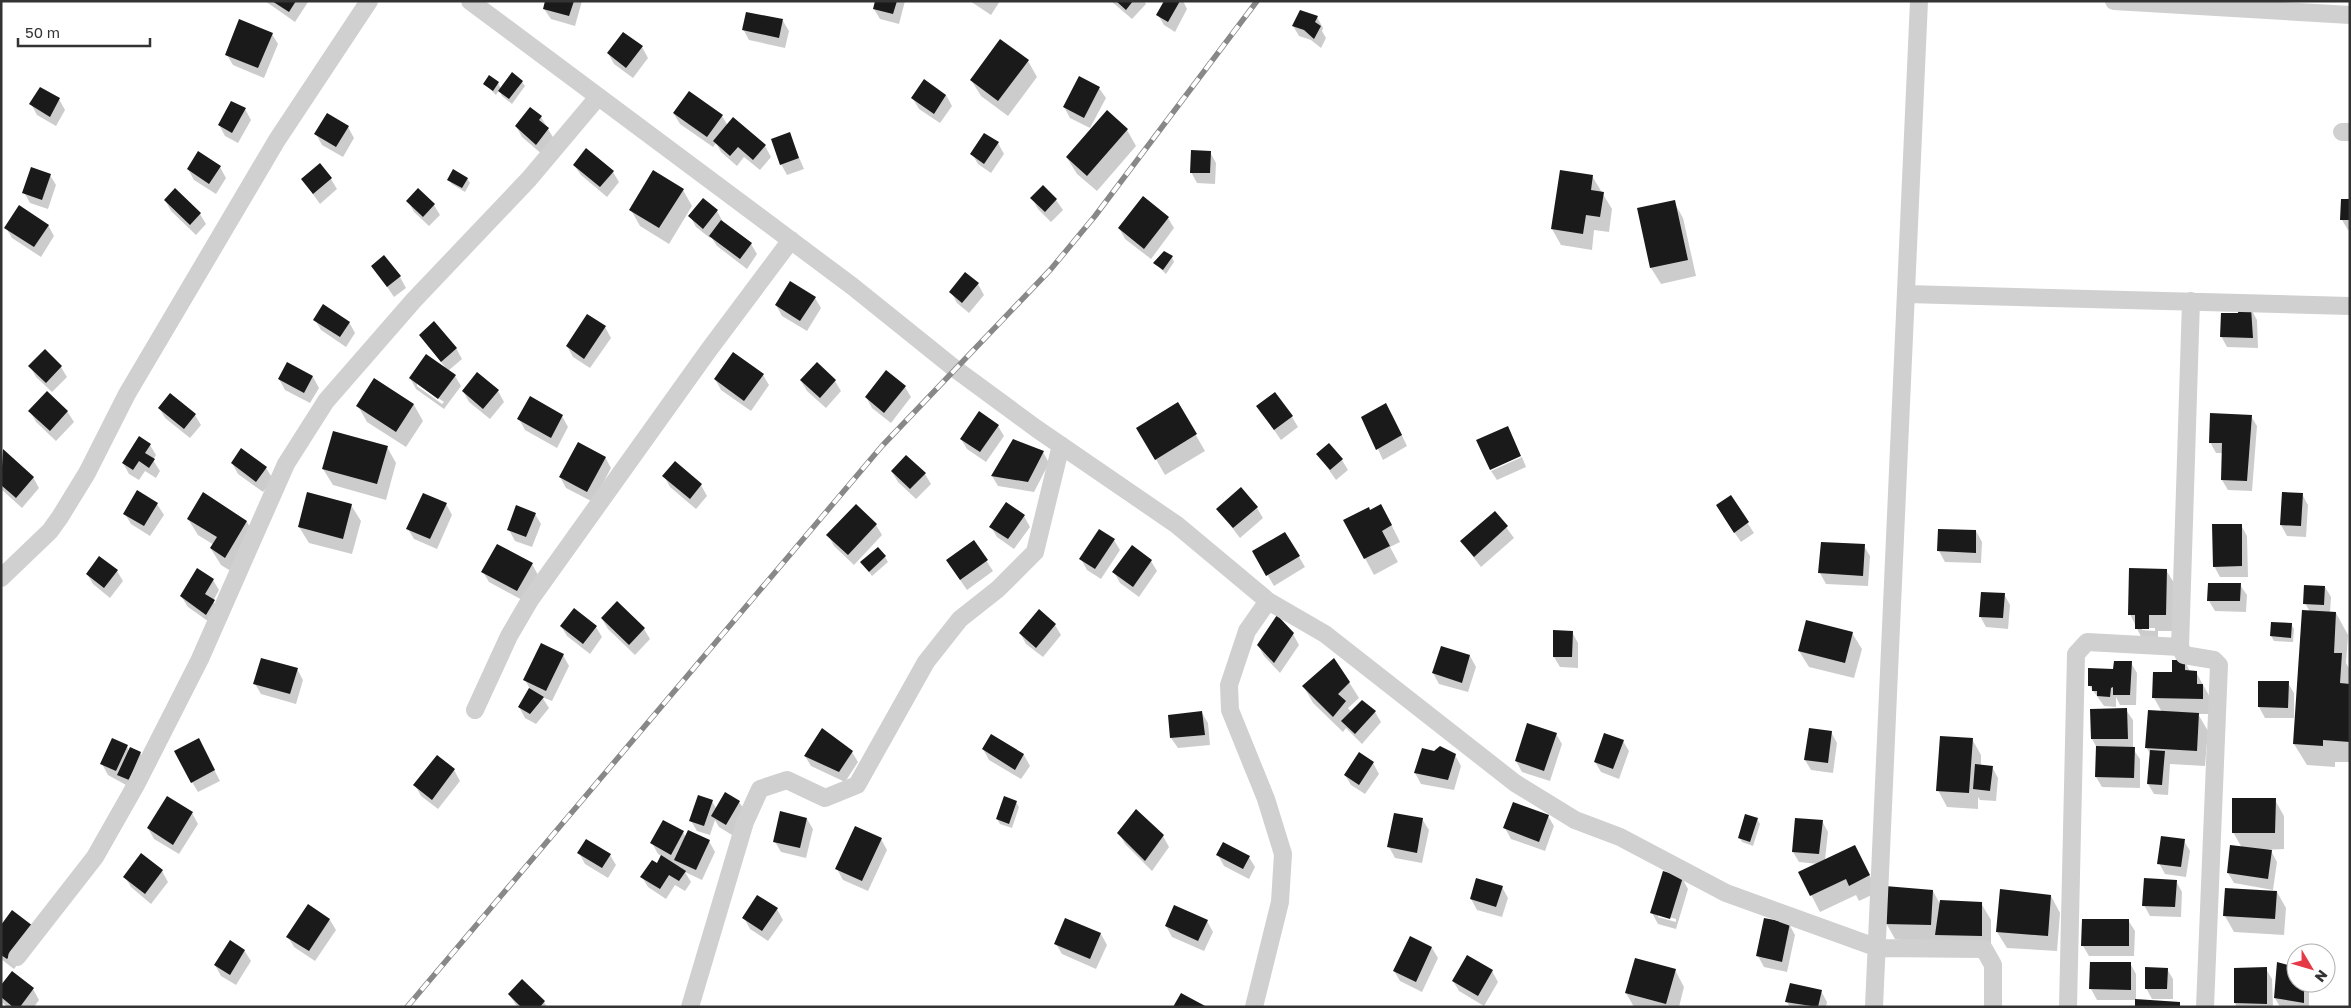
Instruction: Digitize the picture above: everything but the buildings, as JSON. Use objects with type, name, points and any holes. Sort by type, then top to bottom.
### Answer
[{"type":"street","points":[[1,578],[50,531],[60,517],[87,474],[127,394],[248,189],[369,1]]},
{"type":"street","points":[[470,1],[791,240],[954,368],[1177,526],[1268,601],[1325,634],[1514,783],[1575,820],[1620,837],[1726,893],[1878,948],[1984,949],[1993,965],[1993,1007]]},
{"type":"street","points":[[1874,1007],[1919,1]]},
{"type":"street","points":[[2114,1],[2350,15]]},
{"type":"street","points":[[17,957],[95,857],[138,784],[200,659],[286,464],[326,401],[414,300],[530,179],[598,97]]},
{"type":"street","points":[[475,710],[509,636],[530,600],[708,351],[791,240]]},
{"type":"street","points":[[1906,294],[2350,306]]},
{"type":"street","points":[[2191,301],[2180,647],[2184,655],[2214,660],[2219,665],[2205,1007]]},
{"type":"street","points":[[690,1007],[745,822],[760,789],[787,780],[825,798],[857,785],[926,662],[960,618],[998,589],[1035,552],[1061,445]]},
{"type":"street","points":[[1254,1007],[1280,902],[1283,854],[1266,799],[1230,710],[1229,686],[1247,631],[1268,601]]},
{"type":"street","points":[[2068,1007],[2076,654],[2087,642],[2180,647]]},
{"type":"railway","points":[[407,1007],[882,446],[1051,269],[1095,216],[1257,1]]}]
